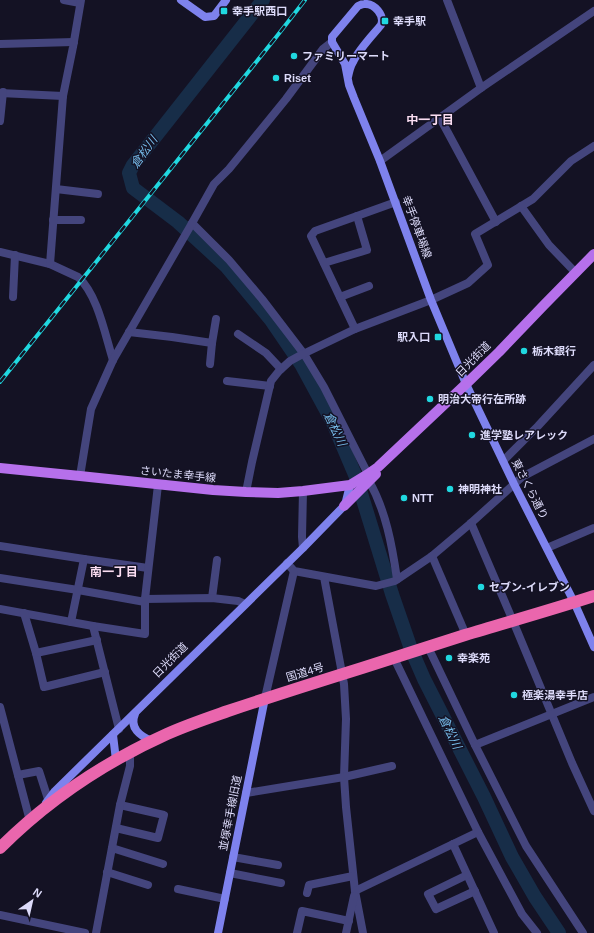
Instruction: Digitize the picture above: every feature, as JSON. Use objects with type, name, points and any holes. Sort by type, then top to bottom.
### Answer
[{"type":"highway","name":"国道4号","points":[[41,811],[75,786],[116,760],[152,741],[188,725],[265,698],[594,596]]},
{"type":"highway","name":"日光街道","points":[[0,848],[41,811]]},
{"type":"main road","name":"日光街道","points":[[354,487],[368,479],[466,384],[594,254]]},
{"type":"main road","name":"さいたま幸手線","points":[[0,468],[158,485],[246,492],[278,493],[354,487]]},
{"type":"main road","points":[[344,506],[354,487]]},
{"type":"street","points":[[50,264],[63,96],[81,1],[64,0]]},
{"type":"street","points":[[180,0],[205,17],[214,16],[226,0]]},
{"type":"street","points":[[376,0],[376,9]]},
{"type":"street","points":[[446,0],[482,88]]},
{"type":"street","points":[[80,476],[91,409],[113,360],[214,184],[229,169],[286,99],[323,49],[332,42],[333,36],[358,6],[366,2],[380,14],[382,22],[357,54],[350,68],[348,77]]},
{"type":"street","points":[[380,161],[594,10]]},
{"type":"street","points":[[0,44],[74,42]]},
{"type":"street","name":"幸手停車場線","points":[[332,42],[345,64],[349,85],[396,202],[431,300],[466,384]]},
{"type":"street","points":[[0,120],[2,92],[63,96]]},
{"type":"street","points":[[440,118],[496,222]]},
{"type":"street","points":[[246,492],[271,381],[281,369],[290,361],[302,354],[355,329],[431,300],[468,283],[488,265],[474,234],[496,222],[533,198],[571,161],[594,146]]},
{"type":"street","points":[[56,189],[98,194]]},
{"type":"street","points":[[355,329],[312,236],[315,231],[396,202]]},
{"type":"street","points":[[521,206],[549,245],[576,272]]},
{"type":"street","points":[[324,263],[367,250],[357,216]]},
{"type":"street","points":[[53,220],[81,220]]},
{"type":"street","points":[[192,224],[229,260],[262,299],[324,387],[375,491],[385,518],[392,546],[396,580]]},
{"type":"street","points":[[0,252],[50,264],[78,277],[86,286],[97,306],[113,360]]},
{"type":"street","points":[[13,297],[15,255]]},
{"type":"street","points":[[340,297],[369,286]]},
{"type":"street","points":[[210,364],[216,319]]},
{"type":"street","points":[[129,332],[212,343]]},
{"type":"street","points":[[238,334],[266,353],[281,369]]},
{"type":"street","points":[[503,461],[538,426],[594,365]]},
{"type":"street","points":[[227,382],[270,386]]},
{"type":"street","name":"東さくら通り","points":[[466,384],[514,484],[574,602],[594,647]]},
{"type":"street","points":[[287,563],[294,570],[376,586],[396,580],[432,556],[522,477],[594,439]]},
{"type":"street","points":[[0,609],[145,634],[145,600],[158,485]]},
{"type":"street","points":[[303,491],[303,548]]},
{"type":"street","name":"日光街道","points":[[41,811],[48,799],[344,506]]},
{"type":"street","points":[[471,523],[572,763],[593,807]]},
{"type":"street","points":[[547,548],[594,528]]},
{"type":"street","points":[[0,546],[148,568]]},
{"type":"street","points":[[432,556],[466,635]]},
{"type":"street","points":[[71,622],[84,559]]},
{"type":"street","points":[[212,598],[217,560]]},
{"type":"street","points":[[265,698],[294,570]]},
{"type":"street","points":[[324,577],[343,674],[346,719],[344,777],[346,807],[355,891],[363,933]]},
{"type":"street","points":[[0,578],[145,600],[212,598],[238,601],[245,604]]},
{"type":"street","points":[[24,613],[44,687],[105,672]]},
{"type":"street","points":[[93,626],[119,729]]},
{"type":"street","points":[[36,654],[97,640]]},
{"type":"street","points":[[424,648],[526,846],[583,933]]},
{"type":"street","points":[[400,657],[478,832],[522,914],[537,933]]},
{"type":"street","points":[[475,745],[594,697]]},
{"type":"street","name":"並塚幸手線旧道","points":[[218,933],[265,698]]},
{"type":"street","points":[[0,707],[30,820]]},
{"type":"street","points":[[135,713],[133,719],[137,732],[143,737],[152,741]]},
{"type":"street","points":[[113,735],[116,760]]},
{"type":"street","points":[[96,933],[120,805],[130,766],[130,752]]},
{"type":"street","points":[[246,794],[344,777],[392,766]]},
{"type":"street","points":[[18,775],[40,771],[48,799]]},
{"type":"street","points":[[116,828],[158,838],[164,815],[120,805]]},
{"type":"street","points":[[355,891],[478,832]]},
{"type":"street","points":[[453,844],[494,933]]},
{"type":"street","points":[[112,848],[163,864]]},
{"type":"street","points":[[233,857],[278,866]]},
{"type":"street","points":[[107,872],[148,885]]},
{"type":"street","points":[[230,873],[281,883]]},
{"type":"street","points":[[467,875],[428,894],[436,909],[474,891]]},
{"type":"street","points":[[308,894],[309,885],[353,876]]},
{"type":"street","points":[[178,888],[224,898]]},
{"type":"street","points":[[346,933],[355,891]]},
{"type":"street","points":[[297,933],[302,911],[349,921]]},
{"type":"street","points":[[0,916],[55,930],[85,933]]},
{"type":"waterway","name":"倉松川","points":[[263,0],[133,165],[129,173],[133,188],[178,222],[226,266],[271,320],[301,364],[333,423],[356,477],[392,594],[411,649],[424,679],[484,797],[512,857],[535,897],[559,933]]},
{"type":"railway","points":[[0,382],[305,0]]},
{"type":"place","name":"幸手駅西口","points":[[224,11]]},
{"type":"place","name":"幸手駅","points":[[385,21]]},
{"type":"place","name":"ファミリーマート","points":[[294,56]]},
{"type":"place","name":"Riset","points":[[276,78]]},
{"type":"place","name":"駅入口","points":[[438,337]]},
{"type":"place","name":"栃木銀行","points":[[524,351]]},
{"type":"place","name":"明治大帝行在所跡","points":[[430,399]]},
{"type":"place","name":"進学塾レアレック","points":[[472,435]]},
{"type":"place","name":"神明神社","points":[[450,489]]},
{"type":"place","name":"NTT","points":[[404,498]]},
{"type":"place","name":"セブン-イレブン","points":[[481,587]]},
{"type":"place","name":"幸楽苑","points":[[449,658]]},
{"type":"place","name":"極楽湯幸手店","points":[[514,695]]},
{"type":"district","name":"中一丁目","points":[[430,120]]},
{"type":"district","name":"南一丁目","points":[[114,572]]}]
